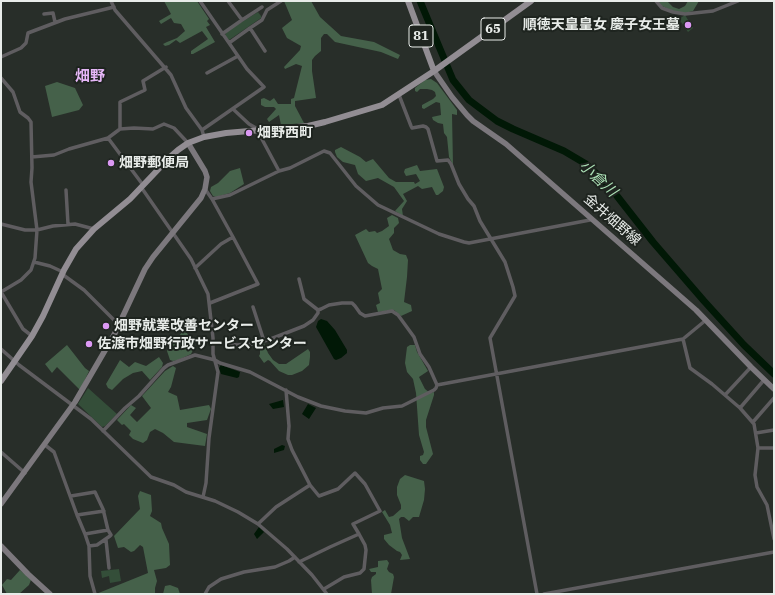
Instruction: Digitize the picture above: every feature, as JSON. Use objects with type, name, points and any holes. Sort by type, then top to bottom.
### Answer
[{"type":"main road","name":"81","points":[[408,1],[436,70]]},
{"type":"main road","name":"65","points":[[1,381],[32,336],[43,316],[62,273],[76,249],[94,229],[142,186],[170,157],[188,143],[204,137],[226,133],[297,127],[325,122],[382,105],[436,70],[531,1]]},
{"type":"main road","name":"金井畑野線","points":[[436,70],[452,97],[466,115],[506,144],[696,310],[774,389]]},
{"type":"main road","points":[[1,504],[73,406],[119,325],[145,269],[198,202],[205,189],[205,171],[188,143]]},
{"type":"main road","points":[[1,546],[50,594]]},
{"type":"street","points":[[1,57],[21,48],[26,43],[28,33],[55,22],[91,12],[116,1]]},
{"type":"street","points":[[200,1],[247,69],[264,87],[202,130]]},
{"type":"street","points":[[228,1],[242,20]]},
{"type":"street","points":[[229,43],[262,20],[267,10],[281,1]]},
{"type":"street","points":[[656,1],[662,8],[685,14],[713,11],[738,1]]},
{"type":"street","points":[[112,4],[136,34],[166,67],[186,108],[202,130],[204,137]]},
{"type":"street","points":[[222,34],[262,7]]},
{"type":"street","points":[[44,14],[53,13],[55,22]]},
{"type":"street","points":[[250,28],[265,50]]},
{"type":"street","points":[[206,73],[238,56]]},
{"type":"street","points":[[120,129],[120,102],[145,90],[143,81],[166,67]]},
{"type":"street","points":[[1,78],[13,92],[20,112],[31,122],[31,182],[37,230],[34,262],[28,274],[1,292],[23,329],[32,336]]},
{"type":"street","points":[[399,94],[412,128],[423,126],[428,129],[437,161],[449,161],[458,184],[474,206],[480,221],[505,262],[513,287],[514,296],[490,338],[537,594]]},
{"type":"street","points":[[233,109],[257,130],[279,171]]},
{"type":"street","points":[[32,157],[54,155],[69,149],[108,138],[120,129],[154,129],[166,124],[174,128],[188,143]]},
{"type":"street","points":[[108,138],[142,186],[190,259],[208,294],[210,303],[213,354],[218,372],[209,438],[206,483],[203,497]]},
{"type":"street","points":[[212,199],[230,195],[279,171],[290,168],[327,152],[330,153],[360,190],[378,205],[439,234],[464,242],[469,243],[590,220],[591,218]]},
{"type":"street","points":[[205,189],[212,199],[258,284],[210,303]]},
{"type":"street","points":[[66,190],[68,224]]},
{"type":"street","points":[[1,224],[25,230],[37,230],[68,224],[84,225],[94,229]]},
{"type":"street","points":[[195,268],[221,244],[233,237]]},
{"type":"street","points":[[34,262],[50,266],[62,273],[84,290],[119,325]]},
{"type":"street","points":[[299,279],[304,299],[318,310]]},
{"type":"street","points":[[213,342],[237,345],[252,344],[264,341],[304,326],[316,317],[318,310],[329,305],[342,302],[352,304],[360,313],[366,316],[392,311],[396,313],[414,337],[420,354],[429,367],[437,385]]},
{"type":"street","points":[[253,307],[264,341]]},
{"type":"street","points":[[103,431],[168,365],[195,355],[215,360],[220,364],[250,372],[321,406],[345,411],[366,413],[383,408],[402,406],[434,390],[437,385],[683,339],[706,320]]},
{"type":"street","points":[[683,339],[690,368],[725,395],[753,422],[758,448],[755,475],[757,487],[767,505],[772,523],[774,539]]},
{"type":"street","points":[[1,349],[91,419],[152,477],[174,485],[186,492],[216,501],[258,524],[295,557],[327,594]]},
{"type":"street","points":[[725,395],[751,367]]},
{"type":"street","points":[[740,408],[764,380]]},
{"type":"street","points":[[286,390],[289,426],[288,439],[310,485],[319,496],[338,489],[355,473],[357,473],[380,511],[353,524],[365,545],[366,550],[364,569],[360,573],[344,577],[324,589]]},
{"type":"street","points":[[753,422],[774,398]]},
{"type":"street","points":[[756,433],[774,430]]},
{"type":"street","points":[[45,445],[54,452],[77,515],[86,534],[89,546],[90,576],[95,594]]},
{"type":"street","points":[[758,448],[774,448]]},
{"type":"street","points":[[1,452],[25,473]]},
{"type":"street","points":[[258,524],[276,508],[310,485]]},
{"type":"street","points":[[70,496],[95,492],[104,511],[108,530],[111,535],[98,545],[89,546]]},
{"type":"street","points":[[77,515],[104,511]]},
{"type":"street","points":[[86,534],[108,530]]},
{"type":"street","points":[[299,562],[359,534]]},
{"type":"street","points":[[106,540],[109,568]]},
{"type":"street","points":[[544,594],[774,552]]},
{"type":"street","points":[[205,594],[213,584],[225,577],[259,568],[275,566],[290,561],[295,557]]},
{"type":"shaded area","points":[[164,1],[197,1],[209,19],[207,21],[210,25],[206,27],[215,42],[191,54],[191,51],[208,39],[202,31],[180,43],[176,40],[165,46],[163,44],[177,38],[185,31],[181,24],[174,23],[171,18],[161,24],[159,21],[171,14]]},
{"type":"shaded area","points":[[284,1],[311,1],[320,17],[341,36],[374,42],[400,55],[398,59],[381,52],[335,42],[327,34],[324,34],[321,38],[321,51],[312,60],[316,98],[295,101],[295,106],[304,123],[281,125],[279,115],[269,122],[267,119],[276,109],[274,107],[265,107],[261,105],[261,99],[264,98],[270,101],[274,98],[278,104],[291,104],[291,99],[294,98],[302,66],[296,64],[285,69],[284,67],[300,50],[301,46],[287,38],[282,28],[292,20]]},
{"type":"shaded area","points":[[658,1],[667,1],[673,7],[679,9],[685,6],[688,1],[699,1],[693,11],[685,13],[673,11],[662,6]]},
{"type":"shaded area","points":[[258,12],[261,18],[229,40],[225,35],[227,31]]},
{"type":"shaded area","points":[[685,15],[693,28],[688,32],[679,19]]},
{"type":"shaded area","points":[[431,79],[437,83],[457,110],[457,115],[452,114],[453,165],[449,157],[447,137],[444,133],[443,124],[433,120],[432,117],[441,115],[440,103],[436,102],[424,109],[422,108],[422,105],[436,96],[435,92],[427,89],[420,89],[417,92],[415,91],[415,88],[425,80]]},
{"type":"shaded area","points":[[57,82],[75,88],[83,105],[79,110],[52,117],[45,86]]},
{"type":"shaded area","points":[[341,147],[360,157],[366,162],[373,159],[389,178],[396,182],[414,182],[415,184],[420,181],[416,174],[406,176],[404,172],[405,169],[417,165],[420,171],[437,169],[444,187],[443,191],[436,195],[432,187],[422,189],[418,186],[403,194],[407,201],[402,209],[403,216],[395,211],[404,201],[394,187],[378,178],[366,181],[358,174],[355,165],[343,162],[337,157],[335,150]]},
{"type":"shaded area","points":[[240,168],[244,184],[230,193],[216,197],[213,196],[210,191],[211,187],[218,183],[230,171]]},
{"type":"shaded area","points":[[392,215],[398,218],[399,223],[394,228],[394,233],[389,239],[393,250],[400,254],[406,255],[408,260],[404,302],[411,305],[412,311],[401,316],[394,310],[378,312],[376,305],[380,303],[378,293],[382,289],[378,269],[368,263],[355,235],[366,229],[369,232],[375,231],[377,233],[382,231],[389,226],[387,218]]},
{"type":"shaded area","points":[[321,319],[327,321],[335,330],[347,350],[347,353],[341,358],[336,360],[334,359],[316,327],[318,321]]},
{"type":"shaded area","points":[[185,329],[191,341],[193,350],[191,354],[178,360],[170,360],[167,351],[171,343]]},
{"type":"shaded area","points":[[264,343],[273,360],[279,364],[286,364],[308,349],[310,352],[309,365],[302,371],[292,375],[279,371],[270,361],[268,360],[264,363],[259,356],[260,345]]},
{"type":"shaded area","points":[[67,345],[89,371],[80,390],[57,367],[52,373],[45,364]]},
{"type":"shaded area","points":[[410,345],[415,345],[417,352],[428,371],[419,377],[425,389],[430,393],[434,392],[426,420],[426,427],[433,454],[426,464],[423,464],[420,460],[420,456],[423,455],[424,452],[419,435],[416,393],[413,379],[407,372],[405,363],[407,347]]},
{"type":"shaded area","points":[[159,357],[163,363],[162,367],[150,380],[142,371],[133,373],[123,379],[112,390],[108,388],[106,384],[120,360],[129,367],[135,362],[146,366]]},
{"type":"shaded area","points":[[221,365],[240,372],[239,377],[237,378],[221,374],[219,368]]},
{"type":"shaded area","points":[[173,366],[176,368],[171,387],[168,392],[177,396],[180,410],[209,405],[211,409],[207,420],[187,423],[187,427],[207,434],[205,446],[174,442],[163,433],[155,429],[150,432],[147,440],[143,443],[133,439],[129,435],[131,431],[117,420],[131,405],[136,408],[130,415],[137,422],[151,408],[142,396],[165,371]]},
{"type":"shaded area","points":[[88,388],[117,414],[105,426],[102,427],[78,404]]},
{"type":"shaded area","points":[[283,400],[284,407],[273,409],[269,404]]},
{"type":"shaded area","points":[[308,404],[316,408],[309,419],[302,414]]},
{"type":"shaded area","points":[[282,445],[285,446],[284,450],[274,453],[274,449]]},
{"type":"shaded area","points":[[405,475],[424,481],[425,489],[424,500],[419,517],[413,517],[409,521],[404,517],[399,519],[402,538],[410,559],[400,560],[402,555],[400,552],[389,545],[384,539],[384,535],[392,533],[390,525],[382,512],[385,510],[389,517],[393,516],[401,509],[397,495],[397,487],[400,479]]},
{"type":"shaded area","points":[[140,491],[151,495],[152,511],[150,516],[161,523],[169,544],[170,565],[166,568],[154,570],[157,581],[155,594],[96,594],[148,573],[143,547],[140,545],[131,552],[124,547],[118,548],[114,536],[140,509],[138,496]]},
{"type":"shaded area","points":[[259,527],[264,532],[257,539],[254,534]]},
{"type":"shaded area","points":[[387,560],[389,563],[387,569],[393,574],[394,577],[391,594],[372,594],[371,580],[376,572],[371,572],[369,569],[378,567],[378,561]]},
{"type":"shaded area","points":[[119,569],[121,581],[110,583],[109,576],[102,578],[101,571]]},
{"type":"shaded area","points":[[20,570],[31,580],[29,585],[19,594],[7,594],[2,585],[7,579],[11,580]]},
{"type":"shaded area","points":[[170,585],[178,588],[180,594],[163,594],[165,586]]},
{"type":"waterway","name":"小倉川","points":[[420,1],[453,80],[469,100],[497,121],[564,151],[586,164],[617,196],[653,242],[704,301],[744,345],[774,374]]},
{"type":"place","name":"順徳天皇皇女 慶子女王墓","points":[[688,25]]},
{"type":"place","name":"畑野西町","points":[[249,133]]},
{"type":"place","name":"畑野郵便局","points":[[111,163]]},
{"type":"place","name":"畑野就業改善センター","points":[[106,326]]},
{"type":"place","name":"佐渡市畑野行政サービスセンター","points":[[89,344]]},
{"type":"district","name":"畑野","points":[[90,77]]}]
